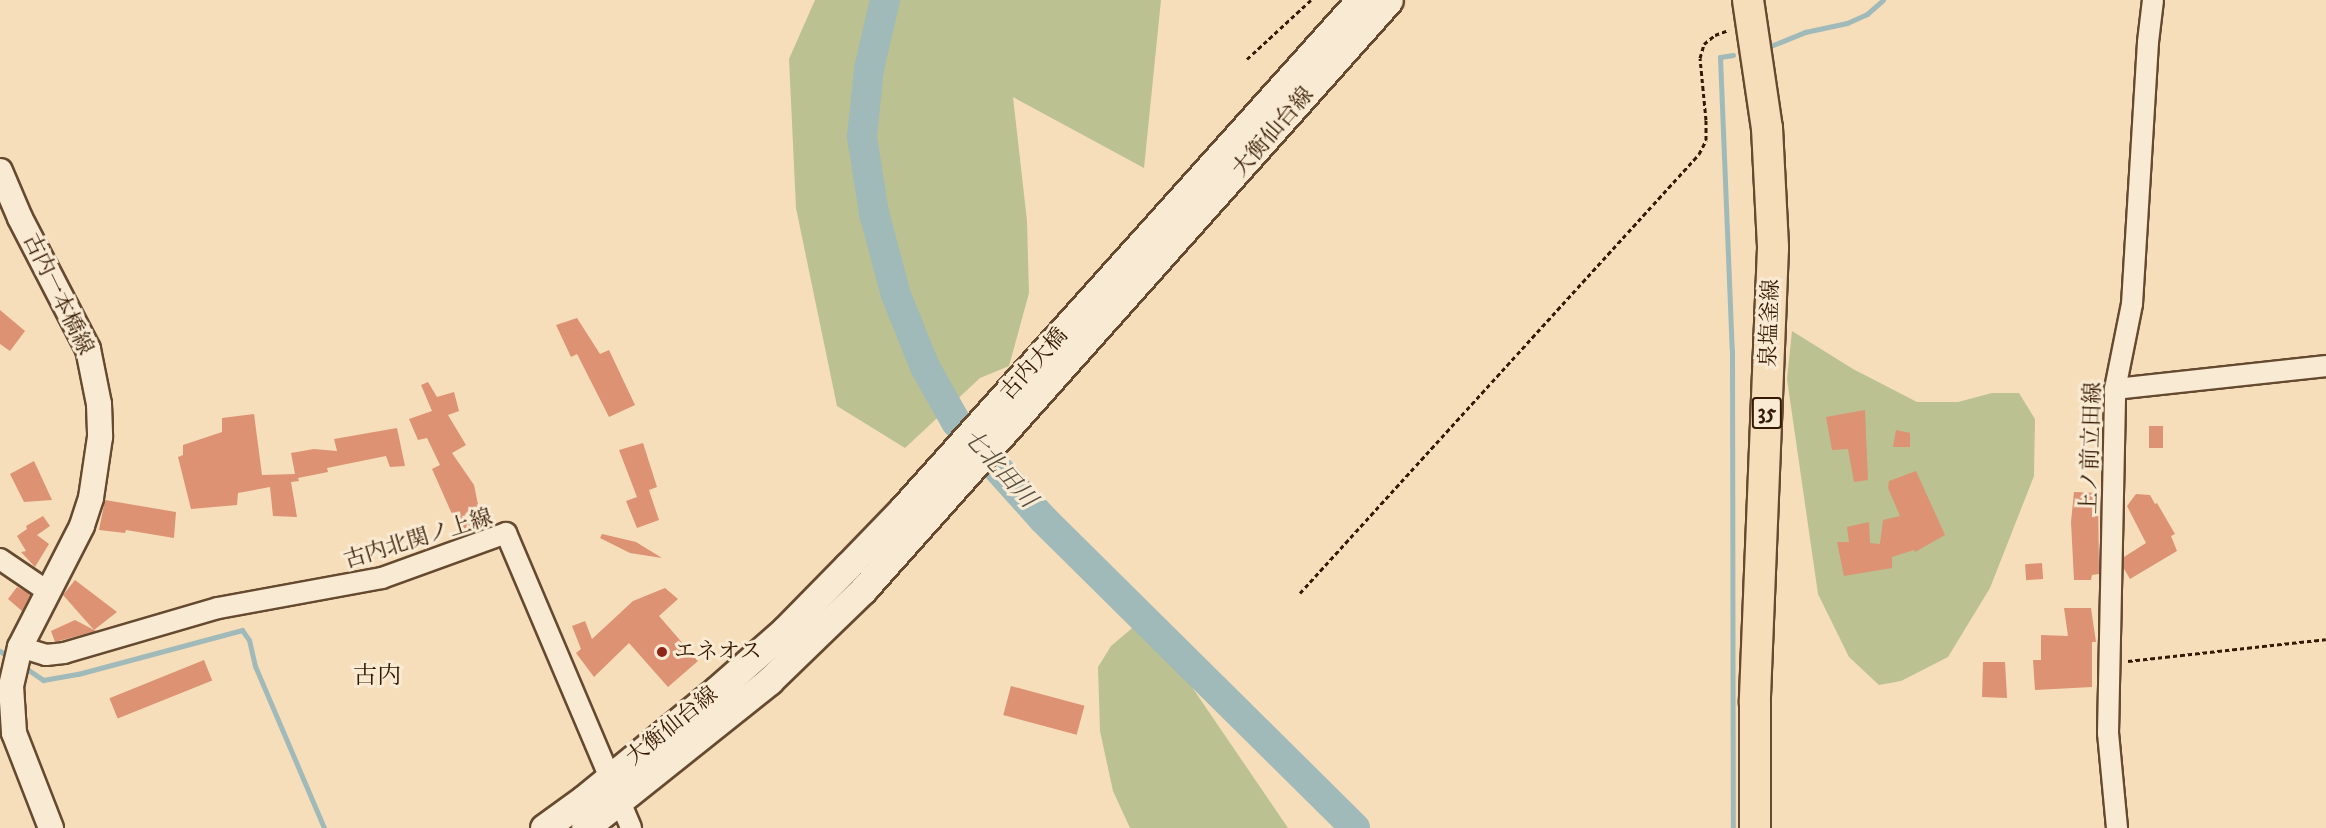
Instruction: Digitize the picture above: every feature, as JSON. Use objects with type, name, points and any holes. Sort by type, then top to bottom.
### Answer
[{"type":"main road","name":"大衡仙台線","points":[[1152,251],[1360,0]]},
{"type":"main road","name":"大衡仙台線","points":[[1152,251],[1389,0]]},
{"type":"main road","name":"泉塩釜線","points":[[1750,10],[1767,128],[1773,248],[1755,704],[1755,828]]},
{"type":"main road","name":"古内大橋","points":[[929,499],[1152,251]]},
{"type":"main road","name":"大衡仙台線","points":[[544,828],[610,777],[785,630],[911,519],[929,499]]},
{"type":"main road","name":"大衡仙台線","points":[[585,828],[769,681],[856,598],[911,519]]},
{"type":"street","name":"上ノ前立田線","points":[[2117,828],[2108,733],[2115,389],[2132,304],[2148,42],[2153,0]]},
{"type":"street","name":"古内一本橋線","points":[[0,171],[20,218],[88,349],[99,404],[100,437],[91,498],[82,525],[47,591],[12,674]]},
{"type":"street","points":[[2115,389],[2326,366]]},
{"type":"street","name":"古内北関ノ上線","points":[[12,674],[46,655],[64,653],[218,608],[382,578],[506,533],[610,777]]},
{"type":"street","points":[[0,559],[47,591]]},
{"type":"street","points":[[12,674],[14,733],[51,828]]},
{"type":"street","points":[[610,777],[631,828]]},
{"type":"path","points":[[1247,59],[1311,0]]},
{"type":"path","points":[[1300,593],[1699,154],[1706,140],[1700,58],[1704,44],[1750,10]]},
{"type":"path","points":[[2110,663],[2326,639]]},
{"type":"green space","points":[[815,0],[1161,0],[1144,168],[1013,97],[1027,221],[1029,293],[1009,366],[980,378],[905,448],[837,406],[796,208],[789,59]]},
{"type":"green space","points":[[1792,331],[1853,369],[1917,402],[1958,402],[1992,393],[2019,393],[2035,419],[2034,476],[1990,588],[1948,657],[1901,681],[1879,685],[1849,657],[1818,594],[1787,379]]},
{"type":"green space","points":[[1137,624],[1145,624],[1181,671],[1288,828],[1130,828],[1113,791],[1100,731],[1098,667],[1111,646]]},
{"type":"building","points":[[0,310],[25,331],[10,351],[0,344]]},
{"type":"building","points":[[577,318],[600,354],[609,350],[635,405],[609,417],[577,354],[571,357],[556,325]]},
{"type":"building","points":[[428,382],[437,397],[454,392],[459,411],[448,415],[466,445],[452,453],[474,485],[481,519],[460,532],[432,469],[440,465],[427,438],[418,440],[409,419],[432,411],[421,385]]},
{"type":"building","points":[[1865,410],[1868,480],[1854,482],[1848,449],[1832,450],[1826,417]]},
{"type":"building","points":[[254,414],[262,475],[295,474],[291,453],[314,449],[337,451],[334,439],[397,428],[405,466],[390,467],[386,456],[327,468],[328,472],[298,478],[299,481],[291,482],[297,517],[273,516],[270,487],[238,493],[237,505],[191,509],[178,457],[183,455],[183,445],[222,432],[222,418]]},
{"type":"building","points":[[2149,426],[2163,426],[2163,448],[2149,448]]},
{"type":"building","points":[[1896,430],[1910,433],[1910,447],[1893,447]]},
{"type":"building","points":[[643,443],[657,487],[649,490],[659,520],[637,528],[626,501],[637,497],[619,450]]},
{"type":"building","points":[[34,461],[52,500],[24,502],[10,474]]},
{"type":"building","points":[[1916,471],[1945,535],[1915,552],[1914,550],[1892,557],[1892,568],[1844,576],[1837,542],[1849,542],[1847,527],[1869,522],[1870,543],[1880,544],[1883,520],[1900,516],[1888,488],[1889,481]]},
{"type":"building","points":[[2074,492],[2098,493],[2099,574],[2092,575],[2091,580],[2074,580],[2071,522]]},
{"type":"building","points":[[2136,494],[2150,495],[2155,504],[2157,503],[2175,534],[2171,536],[2177,551],[2130,579],[2123,567],[2124,557],[2146,543],[2127,506]]},
{"type":"building","points":[[105,500],[176,512],[174,538],[126,530],[125,533],[99,530]]},
{"type":"building","points":[[43,516],[50,526],[37,535],[49,544],[35,567],[21,552],[26,551],[17,536],[27,529],[26,526]]},
{"type":"building","points":[[602,534],[636,542],[662,558],[630,553],[600,538]]},
{"type":"building","points":[[2042,563],[2043,579],[2026,580],[2025,564]]},
{"type":"building","points":[[75,580],[117,612],[94,630],[63,595]]},
{"type":"building","points":[[17,587],[31,594],[22,611],[8,599]]},
{"type":"building","points":[[665,588],[678,599],[659,616],[698,661],[668,687],[629,643],[594,677],[576,653],[581,649],[572,626],[585,621],[592,639],[633,601]]},
{"type":"building","points":[[2064,608],[2091,608],[2096,642],[2092,642],[2092,687],[2035,690],[2033,660],[2041,660],[2041,635],[2068,636]]},
{"type":"building","points":[[75,620],[96,631],[55,642],[51,631]]},
{"type":"building","points":[[204,660],[212,680],[118,719],[109,698]]},
{"type":"building","points":[[1983,662],[2005,662],[2007,698],[1982,697]]},
{"type":"building","points":[[1011,686],[1084,706],[1077,735],[1003,715]]},
{"type":"waterway","name":"七北田川","points":[[885,0],[869,69],[862,137],[874,213],[896,295],[925,367],[956,422],[1043,519],[1355,828]]},
{"type":"waterway","points":[[1773,45],[1805,32],[1847,23],[1867,14],[1883,0]]},
{"type":"waterway","points":[[1733,55],[1720,57],[1732,350],[1733,828]]},
{"type":"waterway","points":[[21,665],[43,680],[78,674],[242,630],[249,640],[255,666],[324,828]]},
{"type":"waterway","points":[[0,651],[11,659]]},
{"type":"place","name":"エネオス","points":[[662,652]]},
{"type":"district","name":"古内","points":[[377,677]]}]
